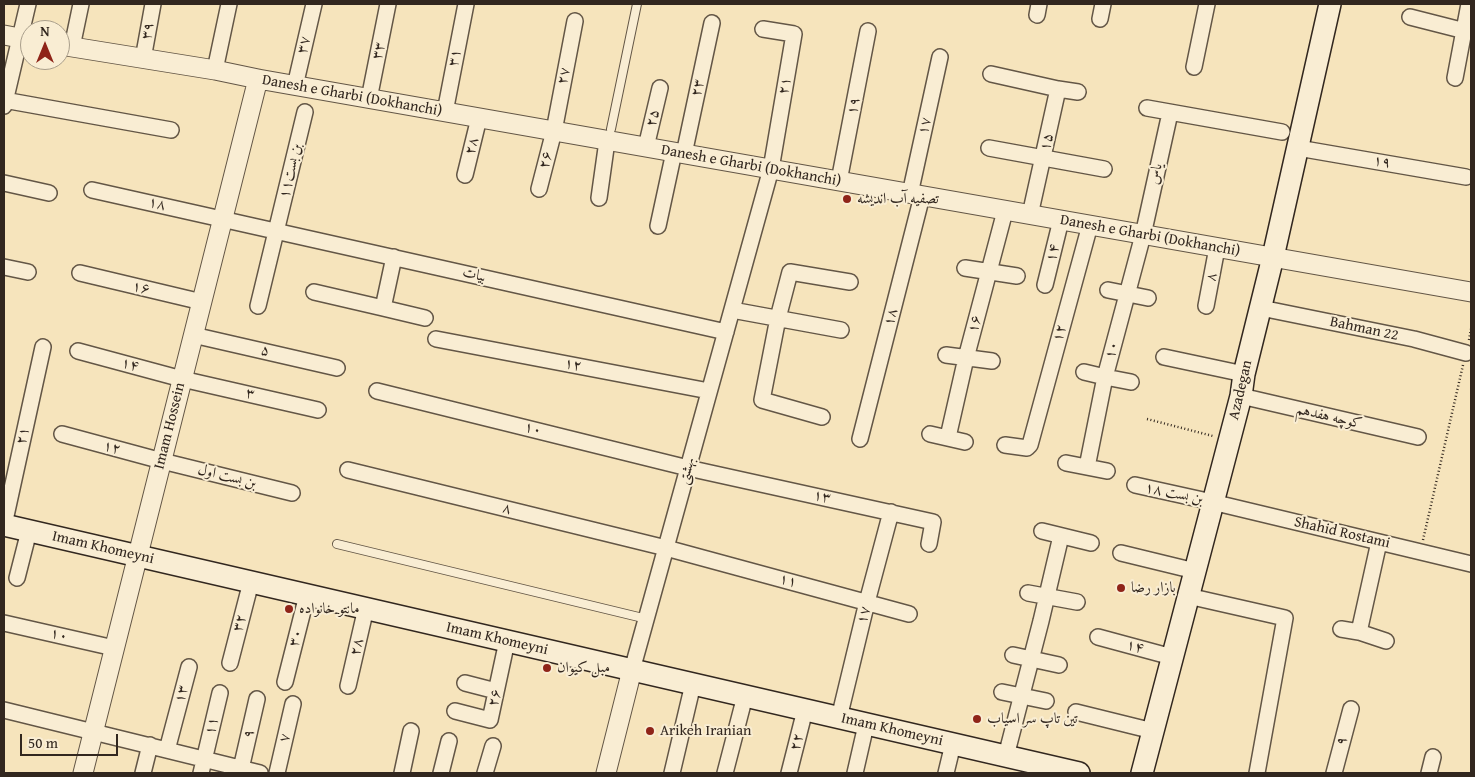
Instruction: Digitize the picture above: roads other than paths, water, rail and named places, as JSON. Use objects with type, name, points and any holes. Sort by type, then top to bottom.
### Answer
[{"type":"main road","name":"Azadegan","points":[[1142,773],[1241,396],[1244,374],[1273,257],[1330,4]]},
{"type":"main road","name":"Imam Khomeyni","points":[[4,525],[1079,773]]},
{"type":"street","points":[[28,4],[18,38],[4,102],[171,130]]},
{"type":"street","points":[[70,35],[81,4]]},
{"type":"street","name":"۳۹","points":[[143,59],[153,4]]},
{"type":"street","points":[[215,70],[229,4]]},
{"type":"street","name":"۳۷","points":[[295,86],[314,4]]},
{"type":"street","name":"۳۳","points":[[369,99],[388,4]]},
{"type":"street","name":"۳۱","points":[[445,112],[466,4]]},
{"type":"street","points":[[1194,67],[1207,4]]},
{"type":"street","points":[[1455,78],[1469,4]]},
{"type":"street","points":[[1410,17],[1465,31]]},
{"type":"street","name":"۲۷","points":[[554,131],[575,21]]},
{"type":"street","name":"۲۳","points":[[658,226],[679,153],[712,23]]},
{"type":"street","name":"۲۱","points":[[763,29],[794,34],[771,169]]},
{"type":"street","name":"۱۹","points":[[839,181],[868,31]]},
{"type":"street","name":"Danesh e Gharbi (Dokhanchi)","points":[[70,47],[215,70],[295,86],[554,131],[609,135],[646,147],[1471,292]]},
{"type":"street","name":"۱۷","points":[[916,195],[940,57]]},
{"type":"street","points":[[991,74],[1078,92]]},
{"type":"street","name":"Imam Hossein","points":[[83,773],[258,79]]},
{"type":"street","name":"۲۵","points":[[646,147],[660,88]]},
{"type":"street","name":"۱۵","points":[[1030,215],[1058,89]]},
{"type":"street","points":[[1147,108],[1282,132]]},
{"type":"street","name":"بن بست۱۱","points":[[258,306],[305,112]]},
{"type":"street","name":"یاس","points":[[1143,235],[1170,112]]},
{"type":"street","name":"۲۸","points":[[465,175],[479,118]]},
{"type":"street","name":"۲۶","points":[[539,189],[554,131]]},
{"type":"street","points":[[599,198],[609,135]]},
{"type":"street","points":[[988,148],[1104,170]]},
{"type":"street","name":"۱۹","points":[[1298,148],[1466,177]]},
{"type":"street","name":"بهشتی","points":[[606,773],[632,670],[771,169]]},
{"type":"street","points":[[4,183],[49,193]]},
{"type":"street","name":"۱۸","points":[[92,190],[223,218]]},
{"type":"street","name":"۱۸","points":[[860,439],[916,195]]},
{"type":"street","name":"۱۶","points":[[948,437],[966,358],[1005,211]]},
{"type":"street","name":"بیات","points":[[223,218],[726,332]]},
{"type":"street","name":"۱۴","points":[[1045,285],[1061,220]]},
{"type":"street","name":"۱۲","points":[[1005,445],[1027,448],[1030,445],[1090,225]]},
{"type":"street","name":"۱۰","points":[[1087,467],[1105,377],[1143,235]]},
{"type":"street","name":"۸","points":[[1206,306],[1217,248]]},
{"type":"street","points":[[383,308],[394,257]]},
{"type":"street","points":[[4,267],[28,272]]},
{"type":"street","points":[[965,268],[1016,276]]},
{"type":"street","points":[[822,417],[762,400],[778,318],[790,272],[850,282]]},
{"type":"street","name":"۱۶","points":[[80,273],[202,302]]},
{"type":"street","points":[[1108,290],[1148,298]]},
{"type":"street","points":[[314,292],[425,318]]},
{"type":"street","name":"Bahman 22","points":[[1261,308],[1414,340],[1466,353]]},
{"type":"street","points":[[732,310],[841,330]]},
{"type":"street","name":"۵","points":[[194,335],[337,368]]},
{"type":"street","name":"۱۲","points":[[436,339],[709,391]]},
{"type":"street","name":"۲۱","points":[[4,525],[42,347]]},
{"type":"street","name":"۱۴","points":[[78,351],[182,379]]},
{"type":"street","points":[[946,355],[992,361]]},
{"type":"street","points":[[1164,357],[1244,374]]},
{"type":"street","points":[[1084,372],[1131,382]]},
{"type":"street","name":"۳","points":[[182,379],[318,410]]},
{"type":"street","name":"۱۰","points":[[377,390],[688,468]]},
{"type":"street","name":"کوچه هفدهم","points":[[1241,396],[1418,437]]},
{"type":"street","name":"۱۲","points":[[62,434],[162,461]]},
{"type":"street","points":[[930,434],[965,442]]},
{"type":"street","name":"بن بست اول","points":[[162,461],[292,493]]},
{"type":"street","points":[[1066,463],[1107,471]]},
{"type":"street","name":"۱۳","points":[[688,468],[933,522],[929,544]]},
{"type":"street","name":"۸","points":[[348,470],[666,548]]},
{"type":"street","name":"بن بست ۱۸","points":[[1135,485],[1212,502]]},
{"type":"street","name":"Shahid Rostami","points":[[1212,502],[1471,564]]},
{"type":"street","name":"۱۷","points":[[839,718],[891,512]]},
{"type":"street","points":[[17,578],[30,531]]},
{"type":"street","points":[[1042,531],[1091,543]]},
{"type":"street","points":[[1006,756],[1061,536]]},
{"type":"street","points":[[1359,632],[1379,542]]},
{"type":"street","name":"۱۱","points":[[666,548],[909,614]]},
{"type":"street","points":[[1121,553],[1195,571]]},
{"type":"street","name":"۳۲","points":[[230,664],[251,582]]},
{"type":"street","points":[[1028,593],[1077,602]]},
{"type":"street","name":"۳۰","points":[[285,682],[306,595]]},
{"type":"street","points":[[1188,596],[1285,618],[1257,773]]},
{"type":"street","name":"۲۸","points":[[348,686],[366,608]]},
{"type":"street","name":"۱۰","points":[[4,622],[114,648]]},
{"type":"street","points":[[1341,628],[1386,641]]},
{"type":"street","name":"۱۴","points":[[1098,637],[1172,656]]},
{"type":"street","name":"۲۶","points":[[455,711],[490,720],[507,641]]},
{"type":"street","points":[[1013,656],[1059,666]]},
{"type":"street","name":"۱۳","points":[[166,750],[189,667]]},
{"type":"street","points":[[464,683],[496,691]]},
{"type":"street","points":[[672,773],[693,684]]},
{"type":"street","points":[[1002,692],[1046,701]]},
{"type":"street","name":"۱۱","points":[[203,766],[220,693]]},
{"type":"street","points":[[725,773],[745,696]]},
{"type":"street","name":"۹","points":[[240,771],[257,699]]},
{"type":"street","name":"۷","points":[[277,773],[293,704]]},
{"type":"street","name":"۹","points":[[1334,773],[1351,709]]},
{"type":"street","points":[[4,710],[150,745],[203,766],[260,773]]},
{"type":"street","name":"۲۲","points":[[790,773],[805,710]]},
{"type":"street","points":[[1076,712],[1153,731]]},
{"type":"street","points":[[855,773],[866,724]]},
{"type":"street","points":[[402,773],[411,732]]},
{"type":"street","points":[[441,773],[449,742]]},
{"type":"street","points":[[946,773],[953,744]]},
{"type":"street","points":[[143,773],[150,745]]},
{"type":"street","points":[[485,773],[493,746]]},
{"type":"street","points":[[1429,773],[1433,757]]},
{"type":"lane","points":[[609,135],[637,4]]},
{"type":"lane","points":[[337,544],[647,618]]},
{"type":"place","name":"تصفیه آب اندیشه","points":[[847,199]]},
{"type":"place","name":"بازار رضا","points":[[1121,588]]},
{"type":"place","name":"مانتو خانواده","points":[[289,609]]},
{"type":"place","name":"مبل کیوان","points":[[547,668]]},
{"type":"place","name":"تین تاپ سر اسیاب","points":[[977,719]]},
{"type":"place","name":"Arikeh Iranian","points":[[650,731]]}]
